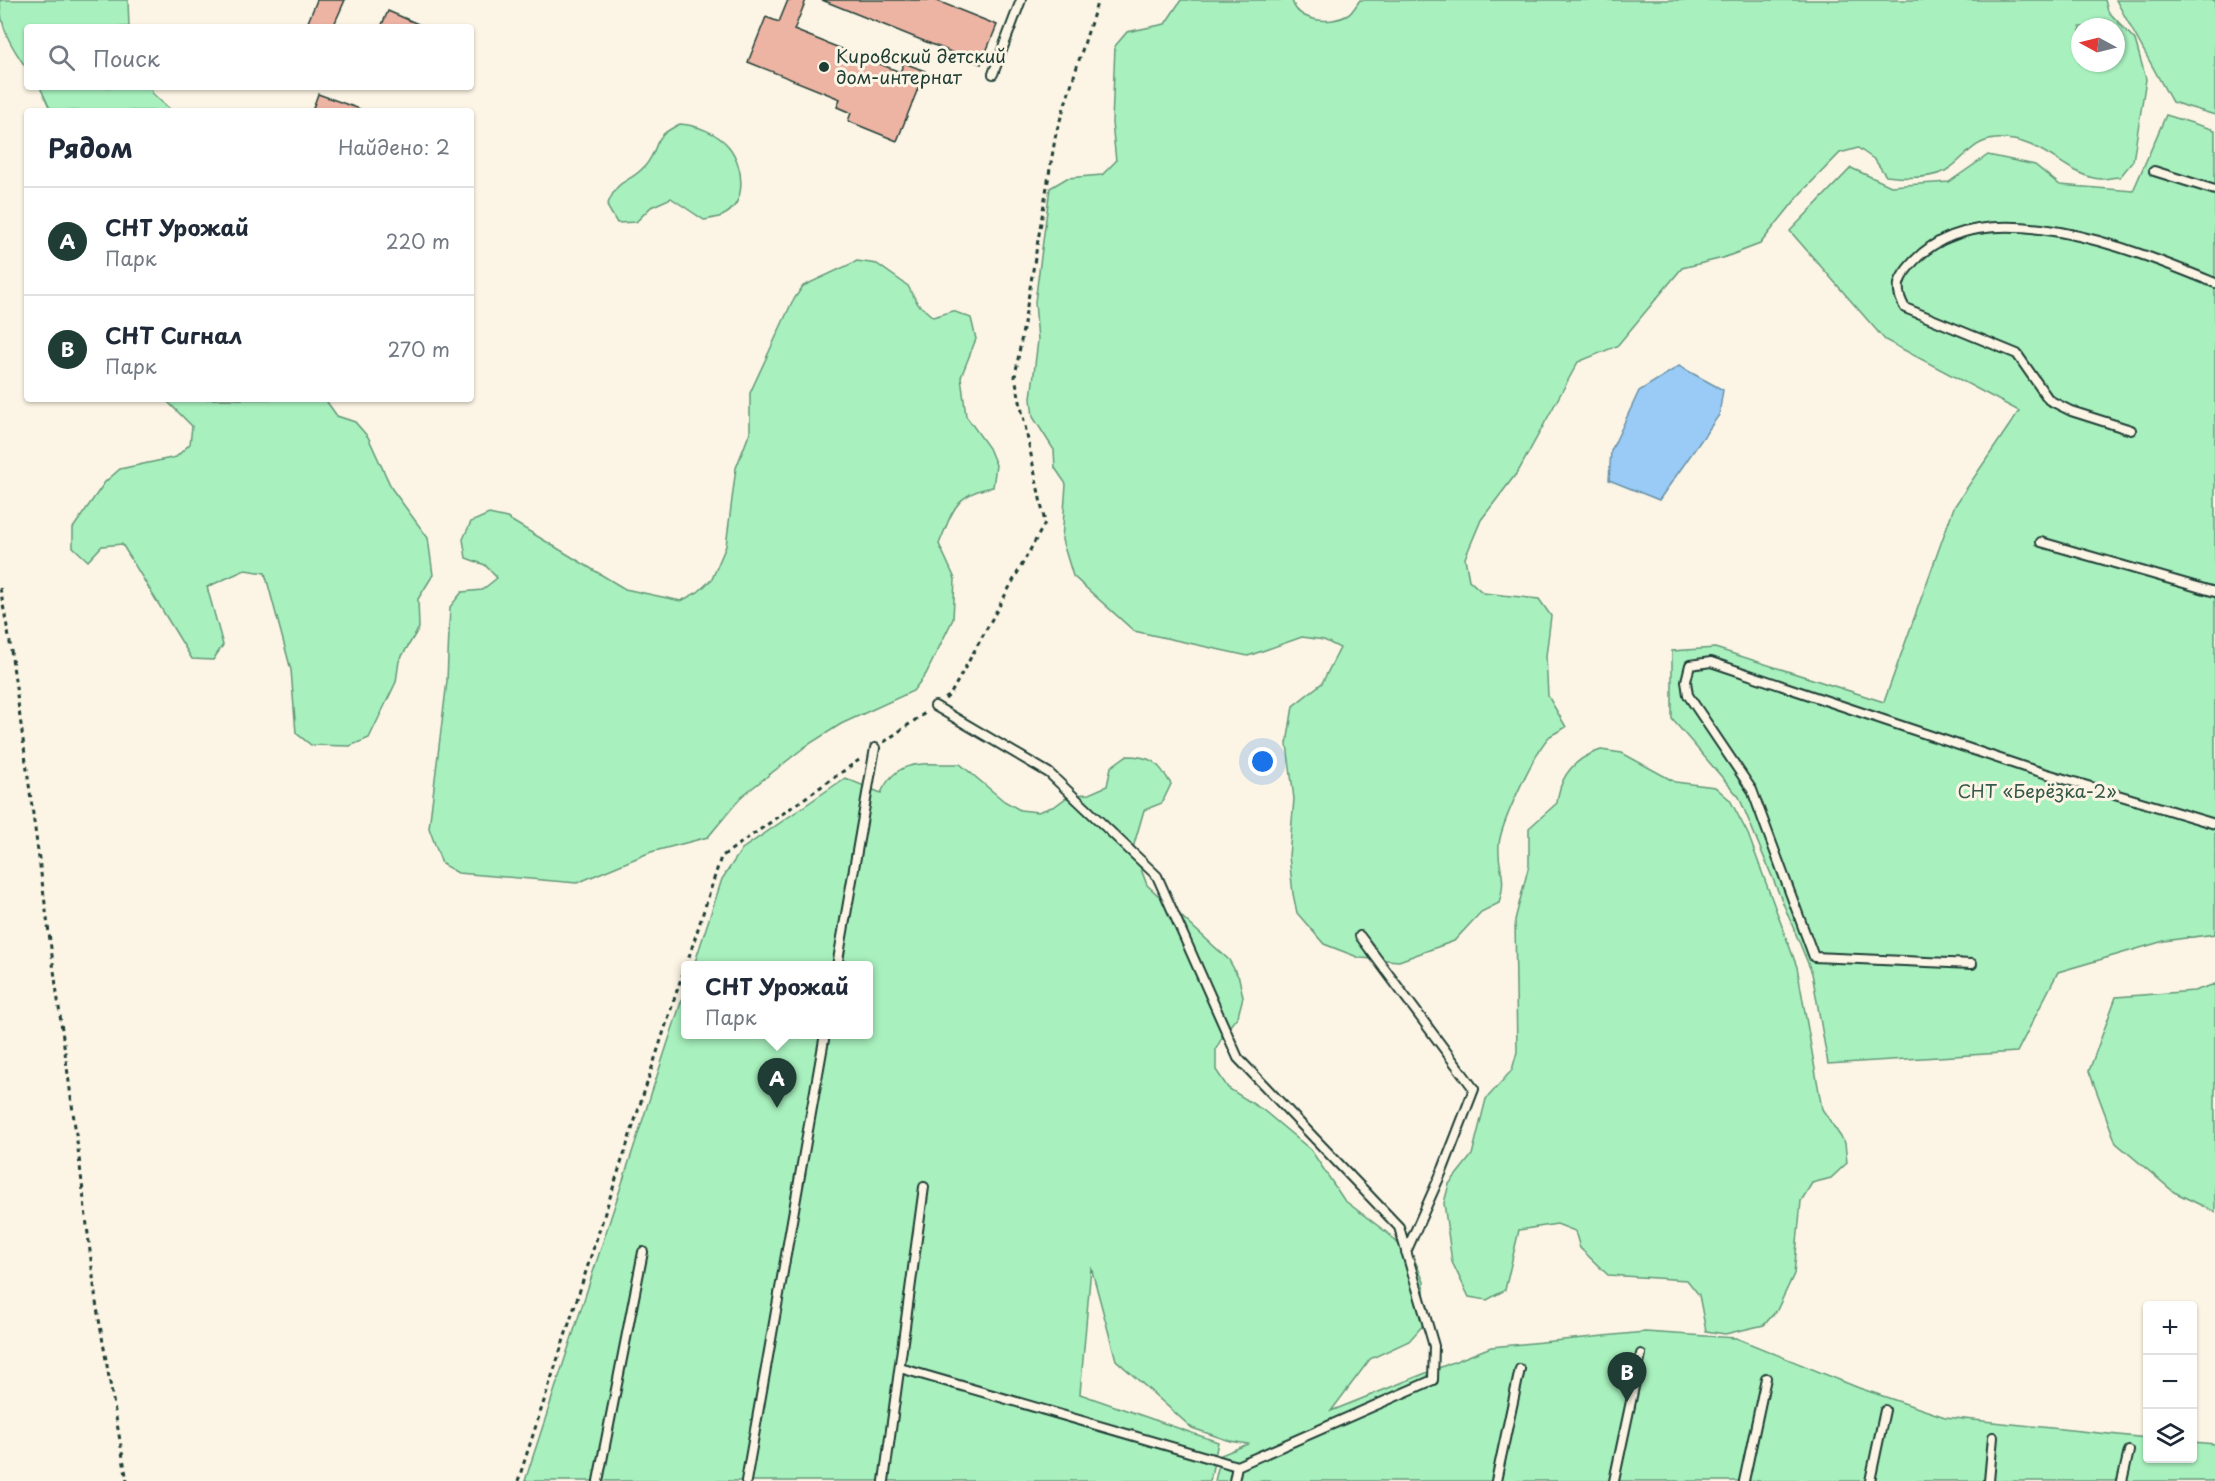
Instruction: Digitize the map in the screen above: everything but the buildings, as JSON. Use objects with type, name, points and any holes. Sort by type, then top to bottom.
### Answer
[{"type":"lane","points":[[993,74],[1021,0]]},
{"type":"lane","points":[[2154,171],[2215,190]]},
{"type":"lane","points":[[2131,430],[2071,411],[2049,400],[2017,354],[1905,308],[1897,296],[1901,275],[1928,246],[1992,225],[2014,225],[2137,251],[2215,284]]},
{"type":"lane","points":[[2041,542],[2215,592]]},
{"type":"lane","points":[[1972,964],[1814,957],[1752,790],[1688,695],[1686,681],[1690,664],[1711,662],[2024,767],[2215,824]]},
{"type":"lane","points":[[900,1368],[1237,1466],[1433,1380],[1434,1346],[1399,1227],[1238,1058],[1157,876],[1049,773],[935,706]]},
{"type":"lane","points":[[838,961],[875,748]]},
{"type":"lane","points":[[1360,936],[1474,1089],[1443,1169],[1406,1252]]},
{"type":"lane","points":[[746,1481],[824,1039]]},
{"type":"lane","points":[[884,1481],[924,1187]]},
{"type":"lane","points":[[598,1481],[643,1252]]},
{"type":"lane","points":[[1614,1481],[1641,1354]]},
{"type":"lane","points":[[1496,1481],[1520,1369]]},
{"type":"lane","points":[[1743,1481],[1766,1378]]},
{"type":"lane","points":[[1870,1481],[1885,1410]]},
{"type":"lane","points":[[1989,1481],[1993,1437]]},
{"type":"lane","points":[[2122,1481],[2129,1451]]},
{"type":"lane","points":[[1234,1481],[1237,1466]]},
{"type":"path","points":[[688,961],[721,857],[950,695],[1045,523],[1015,377],[1056,133],[1098,0]]},
{"type":"path","points":[[0,588],[10,643],[74,1114],[96,1302],[127,1481]]},
{"type":"path","points":[[518,1481],[681,981]]},
{"type":"green space","points":[[0,0],[128,0],[129,24],[24,24],[24,65],[4,29]]},
{"type":"green space","points":[[1181,0],[1292,0],[1300,13],[1307,17],[1316,20],[1333,20],[1348,15],[1360,0],[2105,0],[2108,11],[2115,18],[2071,18],[2071,72],[2125,72],[2125,29],[2135,40],[2146,79],[2133,161],[2120,177],[2101,179],[2088,177],[2040,150],[2012,140],[1995,139],[1980,143],[1945,171],[1916,177],[1886,176],[1875,160],[1858,148],[1840,153],[1801,193],[1760,244],[1723,258],[1682,268],[1617,346],[1578,362],[1519,470],[1481,520],[1465,558],[1469,580],[1483,593],[1539,599],[1551,616],[1546,656],[1548,696],[1566,727],[1550,736],[1536,756],[1505,821],[1499,845],[1503,885],[1499,903],[1481,912],[1454,941],[1399,961],[1360,958],[1324,944],[1297,913],[1293,894],[1289,856],[1294,799],[1287,744],[1293,706],[1322,683],[1340,648],[1324,640],[1302,637],[1248,656],[1134,631],[1073,576],[1062,540],[1066,484],[1055,468],[1054,450],[1033,417],[1031,398],[1038,340],[1035,302],[1050,188],[1067,178],[1102,175],[1116,161],[1112,123],[1115,46],[1127,32],[1165,24]]},
{"type":"green space","points":[[2116,0],[2215,0],[2215,115],[2172,102]]},
{"type":"green space","points":[[41,90],[151,90],[169,108],[50,108]]},
{"type":"green space","name":"СНТ «Берёзка-2»","points":[[2166,115],[2215,130],[2215,934],[2164,941],[2058,972],[2017,1052],[1828,1064],[1812,973],[1739,797],[1672,719],[1672,651],[1715,648],[1884,702],[1954,507],[2019,411],[1885,340],[1790,231],[1851,168],[1891,186],[1949,182],[1988,155],[2035,165],[2060,185],[2133,191]]},
{"type":"green space","points":[[680,124],[706,131],[729,147],[738,164],[740,174],[740,194],[736,203],[722,216],[704,220],[671,198],[651,207],[636,222],[617,223],[607,206],[616,189],[645,166],[660,138]]},
{"type":"green space","points":[[857,261],[877,264],[908,286],[918,304],[933,317],[953,311],[971,318],[976,339],[961,377],[966,416],[989,448],[996,465],[993,487],[980,490],[962,499],[952,513],[939,544],[955,579],[953,619],[926,674],[913,691],[841,724],[806,746],[742,796],[708,837],[651,852],[577,883],[458,873],[442,864],[429,828],[447,681],[450,607],[462,592],[482,590],[497,578],[485,565],[466,558],[463,539],[471,522],[489,514],[507,518],[625,589],[681,601],[698,592],[712,579],[726,546],[736,468],[750,432],[750,393],[792,302],[803,286]]},
{"type":"green space","points":[[168,402],[327,402],[337,416],[355,422],[368,437],[392,489],[428,538],[433,575],[418,599],[419,628],[399,661],[396,682],[369,738],[350,746],[311,745],[296,733],[291,670],[265,573],[245,570],[207,587],[223,645],[213,660],[192,659],[122,544],[102,546],[88,561],[73,547],[73,528],[105,482],[120,469],[176,457],[190,444],[192,426]]},
{"type":"green space","points":[[1601,750],[1622,753],[1675,782],[1715,787],[1730,800],[1748,834],[1797,967],[1822,1109],[1845,1143],[1847,1163],[1831,1178],[1812,1183],[1801,1201],[1794,1274],[1777,1310],[1764,1325],[1725,1334],[1706,1331],[1699,1295],[1687,1280],[1608,1275],[1580,1248],[1575,1231],[1557,1224],[1519,1230],[1505,1290],[1487,1300],[1469,1297],[1452,1262],[1444,1203],[1449,1184],[1472,1155],[1486,1099],[1512,1070],[1517,1052],[1515,920],[1529,865],[1529,828],[1557,803],[1561,784],[1570,769],[1591,753]]},
{"type":"green space","points":[[1126,756],[1142,757],[1158,765],[1171,784],[1162,803],[1144,810],[1133,848],[1147,885],[1229,960],[1239,978],[1243,997],[1238,1016],[1225,1032],[1216,1049],[1216,1070],[1228,1088],[1263,1110],[1311,1150],[1344,1200],[1390,1235],[1416,1263],[1424,1282],[1425,1323],[1409,1341],[1370,1359],[1331,1411],[1491,1347],[1645,1332],[1736,1338],[1859,1388],[1945,1417],[2143,1438],[2143,1463],[2197,1463],[2197,1442],[2215,1444],[2215,1481],[1215,1481],[1221,1455],[1248,1444],[1230,1441],[1192,1428],[1116,1360],[1091,1267],[1080,1394],[1218,1442],[1210,1481],[525,1481],[681,1002],[681,1039],[873,1039],[873,961],[695,961],[722,879],[742,849],[845,778],[881,793],[895,773],[913,765],[960,764],[1004,801],[1020,810],[1038,812],[1055,806],[1070,795],[1089,794],[1107,786],[1111,767]]},
{"type":"green space","points":[[2215,984],[2215,1212],[2174,1192],[2116,1143],[2089,1071],[2116,997],[2194,991]]},
{"type":"water","points":[[1679,366],[1723,390],[1719,415],[1659,500],[1609,480],[1611,451],[1639,391]]},
{"type":"place","name":"Кировский детский дом-интернат","points":[[824,67]]},
{"type":"place","name":"СНТ Урожай","points":[[777,1108]]},
{"type":"place","name":"СНТ Сигнал","points":[[1627,1402]]}]
